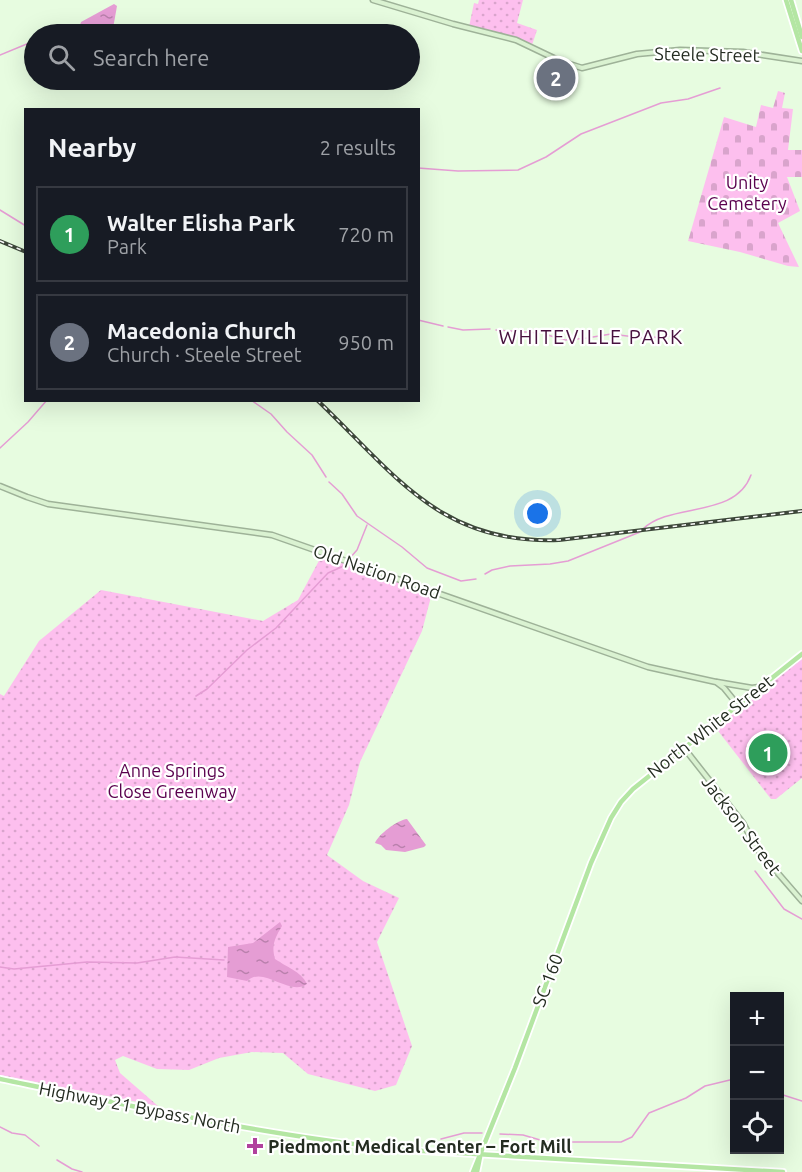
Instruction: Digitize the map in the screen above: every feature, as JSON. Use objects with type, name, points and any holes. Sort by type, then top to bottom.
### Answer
[{"type":"main road","name":"Steele Street","points":[[373,0],[516,40],[560,61],[582,68],[637,54],[680,50],[743,52],[802,61]]},
{"type":"main road","points":[[786,0],[802,51]]},
{"type":"main road","points":[[790,0],[802,37]]},
{"type":"main road","name":"Old Nation Road","points":[[0,486],[48,504],[272,535],[648,667],[716,682],[722,681],[752,688],[760,687]]},
{"type":"main road","name":"North White Street","points":[[618,808],[646,777],[802,654]]},
{"type":"main road","points":[[716,682],[737,704]]},
{"type":"main road","name":"Jackson Street","points":[[684,748],[739,819],[757,849],[802,901]]},
{"type":"main road","name":"SC 160","points":[[475,1172],[591,863],[603,834],[618,808]]},
{"type":"main road","name":"Highway 21 Bypass North","points":[[0,1079],[310,1139],[406,1150],[783,1172]]},
{"type":"green space","points":[[479,0],[523,0],[517,23],[537,30],[532,45],[512,37],[469,27],[474,3],[478,4]]},
{"type":"green space","name":"Unity Cemetery","points":[[778,91],[785,93],[782,108],[793,109],[788,150],[802,150],[802,177],[787,177],[800,211],[778,223],[799,267],[688,241],[724,117],[756,127],[761,105],[773,108]]},
{"type":"green space","name":"Anne Springs Close Greenway","points":[[322,555],[432,593],[422,631],[360,762],[349,805],[327,855],[363,881],[399,898],[377,942],[412,1046],[396,1085],[375,1091],[308,1074],[283,1053],[252,1052],[219,1058],[189,1070],[157,1069],[123,1056],[115,1060],[120,1073],[158,1106],[0,1075],[0,694],[4,696],[39,641],[101,590],[263,621],[298,600]]},
{"type":"green space","points":[[802,659],[802,778],[776,799],[771,799],[715,727]]},
{"type":"water","points":[[114,4],[117,6],[114,24],[80,24]]},
{"type":"water","points":[[407,819],[426,845],[424,847],[405,852],[386,850],[375,843],[388,828]]},
{"type":"water","points":[[280,922],[282,926],[274,946],[275,959],[297,972],[307,984],[292,987],[269,978],[254,977],[247,981],[227,977],[228,947],[253,943]]},
{"type":"waterway","points":[[0,55],[24,45]]},
{"type":"waterway","points":[[420,168],[458,171],[518,170],[546,157],[581,134],[661,103],[688,99],[720,88]]},
{"type":"waterway","points":[[0,210],[24,225]]},
{"type":"waterway","points":[[420,320],[443,326]]},
{"type":"waterway","points":[[448,327],[463,330],[490,329]]},
{"type":"waterway","points":[[496,330],[539,333]]},
{"type":"waterway","points":[[544,334],[565,340],[588,338]]},
{"type":"waterway","points":[[593,337],[611,334],[643,338]]},
{"type":"waterway","points":[[647,338],[669,336]]},
{"type":"waterway","points":[[0,448],[45,402]]},
{"type":"waterway","points":[[254,402],[271,414],[312,455],[326,477]]},
{"type":"waterway","points":[[643,529],[669,515],[717,504],[731,498],[743,489],[751,475]]},
{"type":"waterway","points":[[329,482],[342,494],[357,516],[402,547],[427,568],[461,581],[476,579]]},
{"type":"waterway","points":[[349,559],[357,550],[367,525]]},
{"type":"waterway","points":[[485,574],[510,566],[568,561],[640,532]]},
{"type":"waterway","points":[[196,696],[207,689],[247,650],[276,628],[328,573],[346,565]]},
{"type":"waterway","points":[[755,871],[784,909],[802,919]]},
{"type":"waterway","points":[[0,967],[14,969],[87,962],[137,963],[175,957],[224,960]]},
{"type":"waterway","points":[[500,1134],[523,1135],[547,1142],[621,1142],[632,1137],[649,1113],[686,1098],[705,1086],[730,1080]]},
{"type":"waterway","points":[[784,1095],[802,1101]]},
{"type":"waterway","points":[[0,1127],[12,1133],[25,1135],[39,1146]]},
{"type":"waterway","points":[[441,1139],[464,1133],[482,1133]]},
{"type":"waterway","points":[[57,1160],[82,1172]]},
{"type":"railway","points":[[0,241],[24,251]]},
{"type":"railway","points":[[319,402],[396,478],[423,500],[451,517],[482,531],[518,538],[559,540],[802,511]]},
{"type":"place","name":"Macedonia Church","points":[[556,78]]},
{"type":"place","name":"Walter Elisha Park","points":[[768,753]]},
{"type":"place","name":"Piedmont Medical Center – Fort Mill","points":[[255,1146]]},
{"type":"district","name":"WHITEVILLE PARK","points":[[591,336]]}]
